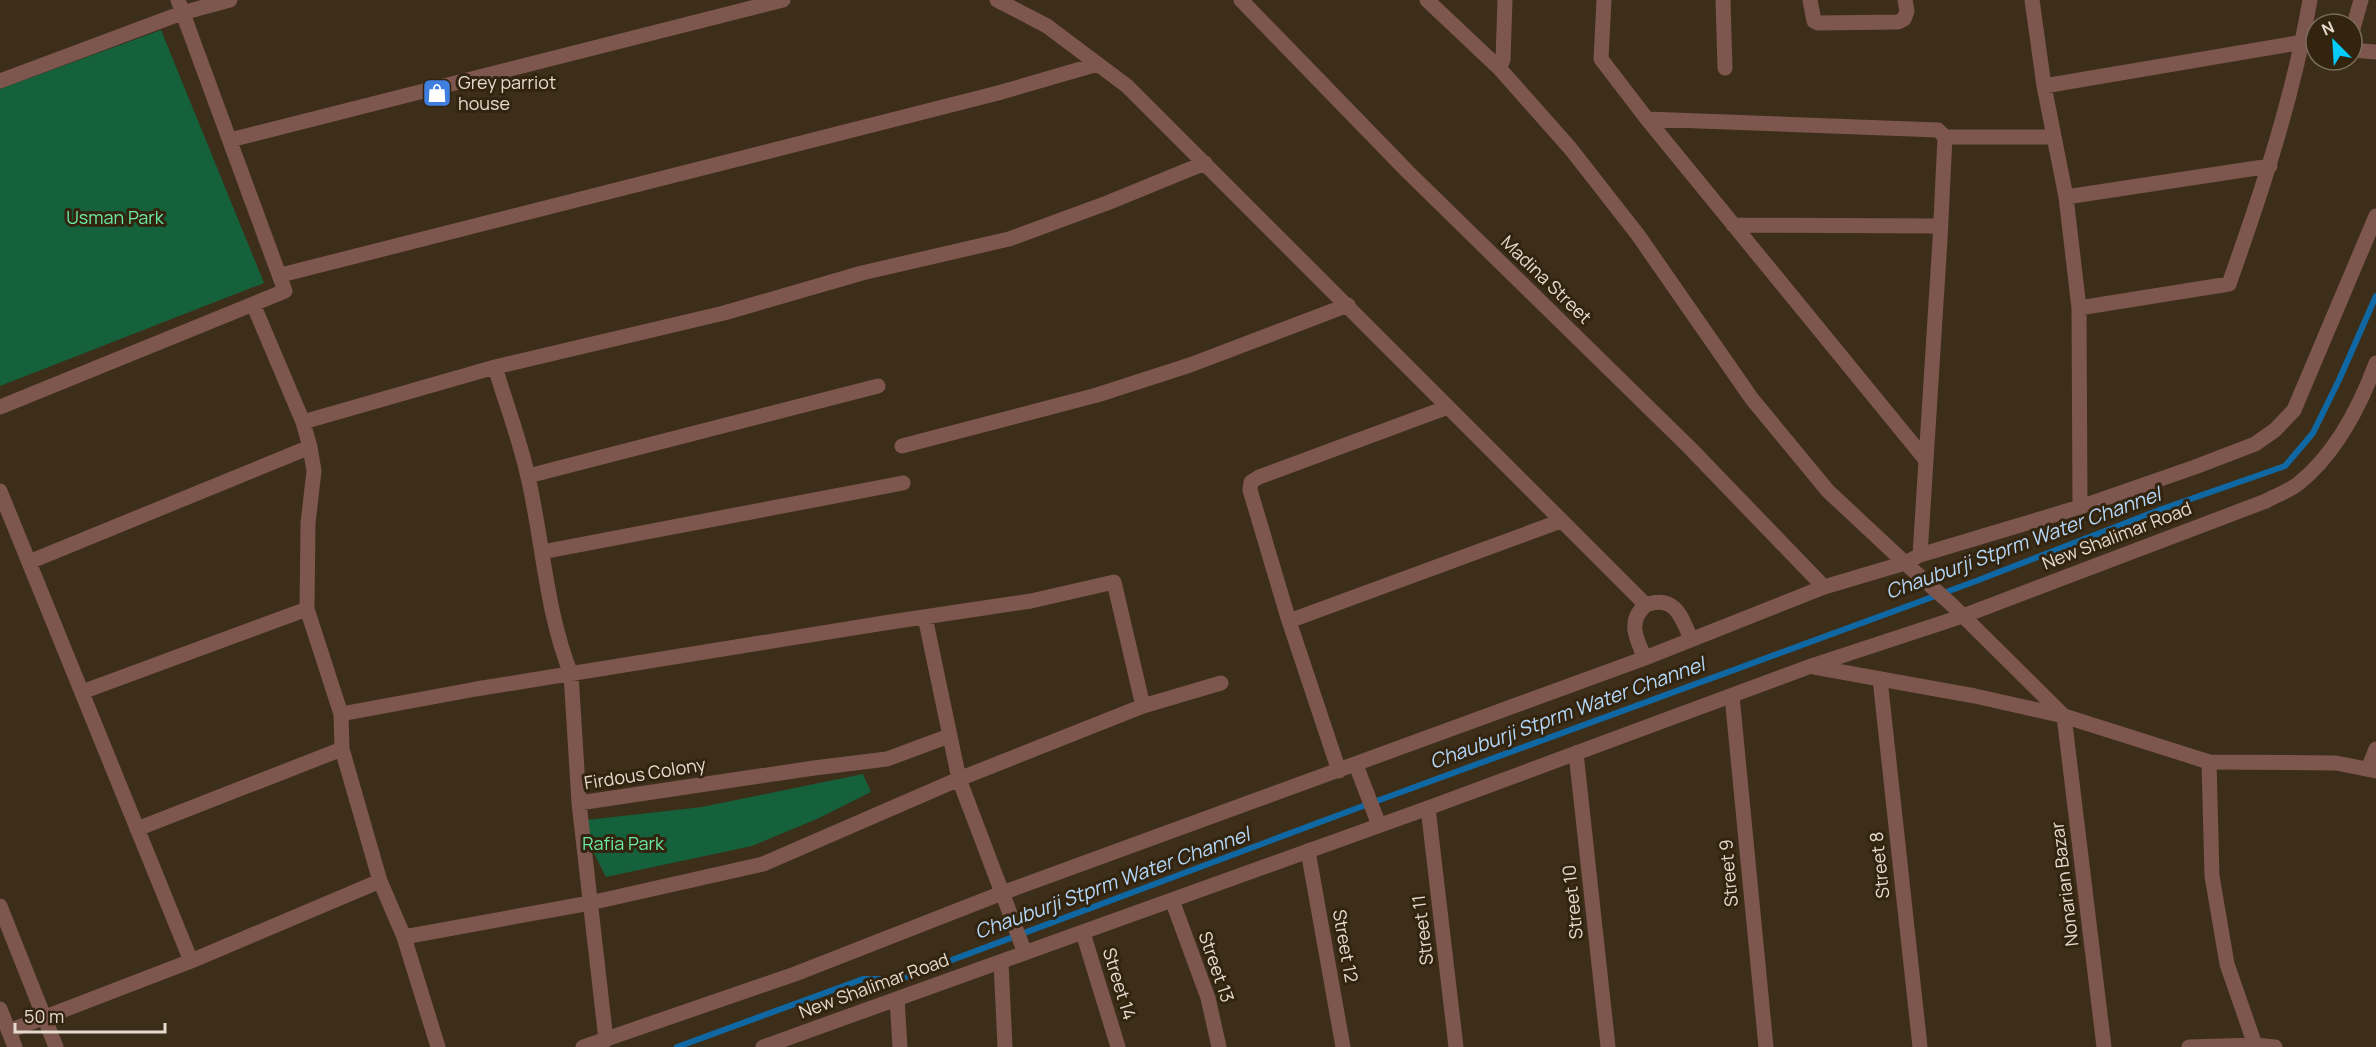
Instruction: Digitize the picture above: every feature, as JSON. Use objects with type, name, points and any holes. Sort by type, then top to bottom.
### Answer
[{"type":"street","points":[[0,81],[180,7],[230,0]]},
{"type":"street","points":[[230,140],[783,0]]},
{"type":"street","points":[[997,0],[1047,26],[1127,86],[1646,605]]},
{"type":"street","name":"Madina Street","points":[[1241,0],[1408,172],[1689,447],[1824,586]]},
{"type":"street","points":[[1427,0],[1499,68],[1570,148],[1638,235],[1752,399],[1828,491],[1951,604],[2064,716]]},
{"type":"street","points":[[1499,68],[1503,60],[1505,0]]},
{"type":"street","points":[[1604,0],[1601,59],[1647,119],[1925,459]]},
{"type":"street","points":[[1723,0],[1725,68]]},
{"type":"street","points":[[1810,0],[1814,21],[1818,23],[1898,22],[1904,19],[1905,0]]},
{"type":"street","points":[[2032,0],[2044,86],[2066,197],[2079,308],[2080,507]]},
{"type":"street","points":[[0,407],[285,291],[180,7]]},
{"type":"street","points":[[2044,86],[2304,44]]},
{"type":"street","points":[[2079,308],[2229,284],[2271,166],[2304,59]]},
{"type":"street","points":[[281,275],[975,99],[1098,64]]},
{"type":"street","points":[[1647,119],[1938,129],[1944,137],[1941,226],[1920,555]]},
{"type":"street","points":[[1944,137],[2054,137]]},
{"type":"street","points":[[303,422],[495,367],[724,313],[862,273],[1009,239],[1107,203],[1205,163]]},
{"type":"street","points":[[2066,197],[2271,166]]},
{"type":"street","points":[[583,1047],[1004,900],[1339,771],[1359,772],[1824,586],[1910,567],[1920,555],[2080,507],[2255,444],[2275,430],[2294,410],[2376,216]]},
{"type":"street","points":[[1733,225],[1941,226]]},
{"type":"street","points":[[253,304],[303,422],[310,447],[314,471],[308,523],[307,609],[341,714],[342,749],[380,881],[404,937],[438,1047]]},
{"type":"street","points":[[902,446],[1097,395],[1190,365],[1348,305]]},
{"type":"street","name":"New Shalimar Road","points":[[763,1047],[796,1041],[897,999],[1001,962],[1022,947],[1083,933],[1308,851],[1377,820],[1428,808],[1811,666],[1963,616],[2266,501],[2298,484],[2327,454],[2351,418],[2376,363]]},
{"type":"street","points":[[495,367],[528,476],[554,617],[564,658],[571,674],[579,802]]},
{"type":"street","points":[[528,476],[878,386]]},
{"type":"street","points":[[1339,771],[1289,621],[1250,490],[1251,483],[1259,477],[1448,406]]},
{"type":"street","points":[[29,562],[310,447]]},
{"type":"street","points":[[542,552],[903,483]]},
{"type":"street","points":[[0,491],[191,961]]},
{"type":"street","points":[[1289,621],[1561,520]]},
{"type":"street","points":[[341,714],[476,689],[1032,601],[1114,582],[1143,706]]},
{"type":"street","points":[[1645,658],[1634,628],[1636,617],[1646,605],[1661,602],[1675,607],[1691,639]]},
{"type":"street","points":[[82,692],[307,609]]},
{"type":"street","points":[[925,617],[958,779],[1022,947]]},
{"type":"street","points":[[1811,666],[1975,696],[2064,716],[2209,762],[2336,763],[2372,770],[2376,749]]},
{"type":"street","name":"Street 8","points":[[1880,679],[1920,1047]]},
{"type":"street","points":[[404,937],[590,903],[763,864],[958,779],[1143,706],[1221,683]]},
{"type":"street","name":"Street 9","points":[[1732,696],[1766,1047]]},
{"type":"street","name":"Nonarian Bazar","points":[[2064,716],[2104,1047]]},
{"type":"street","name":"Firdous Colony","points":[[606,1040],[579,802],[802,769],[887,759],[949,736]]},
{"type":"street","points":[[137,829],[342,749]]},
{"type":"street","name":"Street 10","points":[[1576,753],[1608,1047]]},
{"type":"street","points":[[2209,762],[2212,876],[2227,964],[2255,1045]]},
{"type":"street","points":[[1359,772],[1377,820]]},
{"type":"street","name":"Street 11","points":[[1428,808],[1456,1047]]},
{"type":"street","name":"Street 12","points":[[1308,851],[1343,1047]]},
{"type":"street","points":[[9,1031],[191,961],[380,881]]},
{"type":"street","name":"Street 13","points":[[1172,900],[1208,998],[1219,1047]]},
{"type":"street","points":[[0,906],[56,1047]]},
{"type":"street","name":"Street 14","points":[[1083,933],[1118,1047]]},
{"type":"street","points":[[1001,962],[1005,1047]]},
{"type":"street","points":[[897,999],[900,1047]]},
{"type":"street","points":[[0,1009],[15,1047]]},
{"type":"street","points":[[2189,1047],[2255,1045],[2275,1047]]},
{"type":"green space","name":"Usman Park","points":[[161,30],[264,283],[0,386],[0,89]]},
{"type":"green space","name":"Rafia Park","points":[[863,774],[871,792],[817,819],[752,846],[606,877],[578,821],[702,807]]},
{"type":"waterway","name":"Chauburji Stprm Water Channel","points":[[677,1047],[863,979],[901,979],[1976,581],[2162,509],[2285,466],[2313,433],[2376,296]]},
{"type":"place","name":"Grey parriot house","points":[[437,93]]}]
